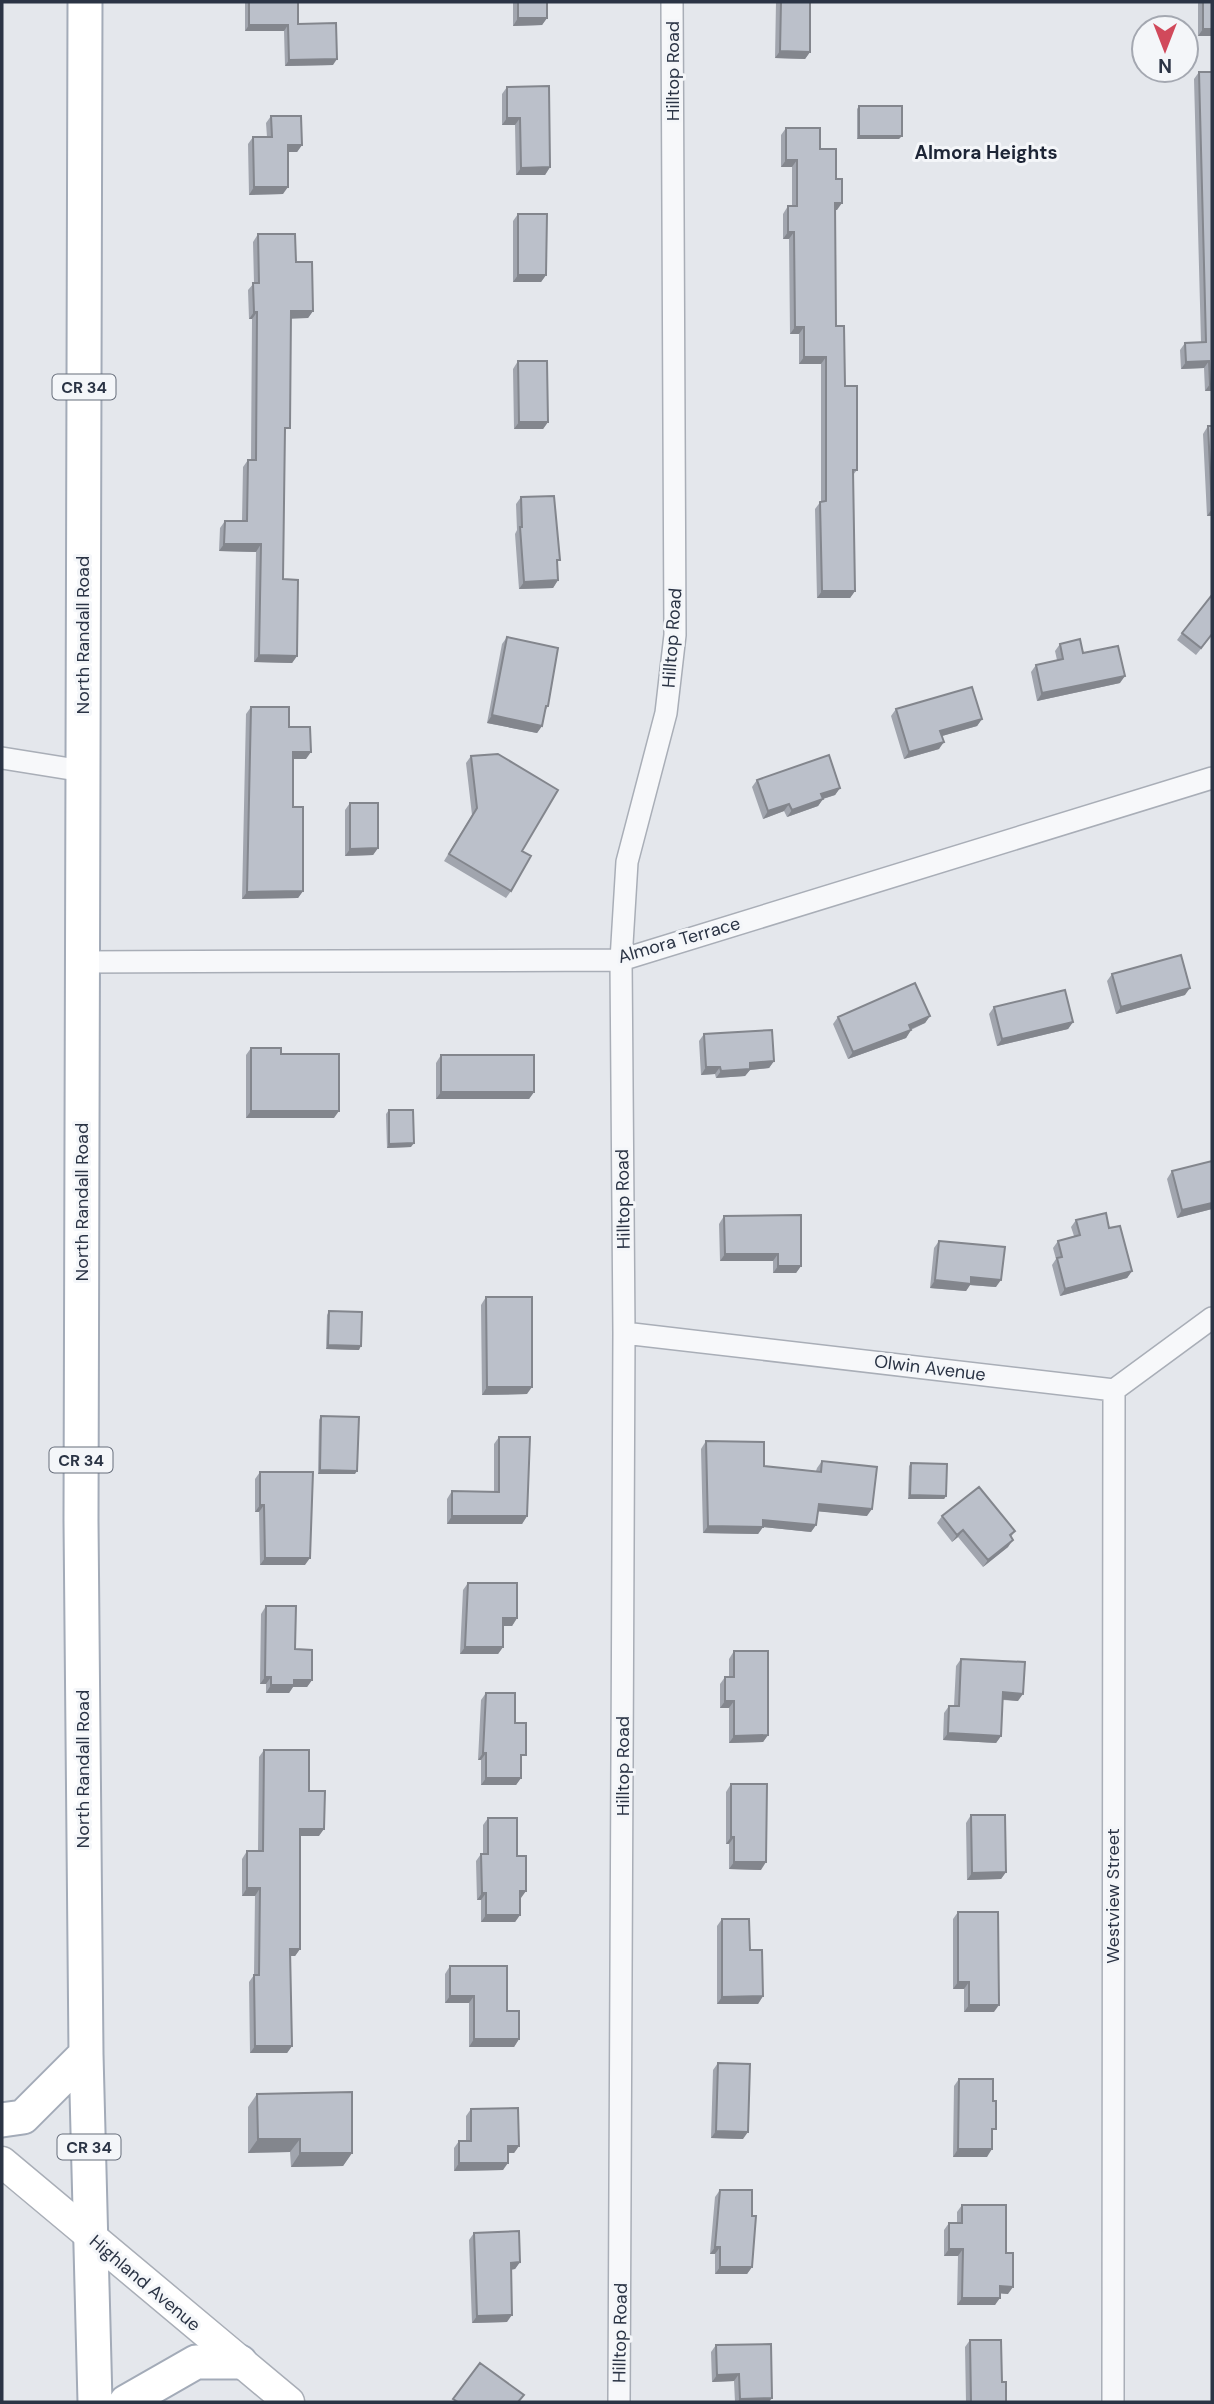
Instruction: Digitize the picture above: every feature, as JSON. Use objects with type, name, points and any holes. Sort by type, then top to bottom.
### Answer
[{"type":"main road","name":"North Randall Road","points":[[85,2],[81,1521],[86,2054],[95,2402]]},
{"type":"main road","points":[[2,2120],[23,2117],[86,2054]]},
{"type":"main road","name":"Highland Avenue","points":[[2,2162],[92,2240],[289,2402]]},
{"type":"main road","points":[[126,2402],[196,2362],[240,2362]]},
{"type":"street","name":"Hilltop Road","points":[[619,2402],[624,1334],[621,960],[627,862],[666,713],[675,635],[672,2]]},
{"type":"street","points":[[2,758],[83,771]]},
{"type":"street","name":"Almora Terrace","points":[[83,962],[621,960],[1212,779]]},
{"type":"street","points":[[1114,1390],[1212,1318]]},
{"type":"street","name":"Olwin Avenue","points":[[624,1334],[1114,1390]]},
{"type":"street","name":"Westview Street","points":[[1113,2402],[1114,1390]]},
{"type":"building","points":[[249,2],[298,2],[298,24],[336,23],[337,59],[289,60],[288,25],[249,25]]},
{"type":"building","points":[[518,2],[547,2],[547,18],[518,18]]},
{"type":"building","points":[[781,2],[810,2],[810,52],[780,51]]},
{"type":"building","points":[[1203,2],[1212,2],[1212,29],[1203,29]]},
{"type":"building","points":[[1200,72],[1212,72],[1212,384],[1209,361],[1186,362],[1185,343],[1206,342],[1199,84]]},
{"type":"building","points":[[549,86],[550,167],[521,168],[520,118],[507,118],[507,87]]},
{"type":"building","points":[[859,106],[902,106],[902,136],[859,136]]},
{"type":"building","points":[[271,116],[301,116],[302,145],[288,145],[288,187],[254,187],[253,137],[272,137]]},
{"type":"building","points":[[786,128],[820,128],[820,149],[836,149],[836,179],[842,179],[842,203],[835,203],[836,326],[844,326],[845,386],[857,386],[857,470],[853,470],[855,591],[822,591],[820,502],[826,501],[826,357],[804,357],[804,327],[795,327],[794,232],[788,232],[788,206],[797,206],[797,160],[786,160]]},
{"type":"building","points":[[518,214],[547,214],[546,275],[518,275]]},
{"type":"building","points":[[258,234],[295,234],[296,262],[312,262],[313,311],[291,311],[290,428],[285,428],[283,579],[298,580],[297,656],[259,655],[261,544],[224,544],[225,521],[247,521],[248,460],[256,460],[257,312],[254,312],[253,283],[259,283]]},
{"type":"building","points":[[518,361],[547,361],[548,422],[519,422]]},
{"type":"building","points":[[1208,426],[1212,426],[1212,509]]},
{"type":"building","points":[[554,496],[560,560],[557,560],[558,580],[524,582],[521,497]]},
{"type":"building","points":[[1212,595],[1212,634],[1201,648],[1182,633]]},
{"type":"building","points":[[507,637],[558,648],[542,726],[492,715]]},
{"type":"building","points":[[1080,639],[1083,653],[1118,646],[1125,676],[1042,693],[1036,665],[1063,659],[1060,644]]},
{"type":"building","points":[[972,687],[982,719],[940,731],[944,742],[909,752],[896,709]]},
{"type":"building","points":[[251,707],[289,707],[289,727],[310,727],[311,752],[293,752],[293,807],[303,807],[303,891],[247,892]]},
{"type":"building","points":[[498,754],[558,790],[522,851],[531,856],[511,891],[449,854],[477,808],[471,756]]},
{"type":"building","points":[[829,755],[840,788],[821,794],[823,799],[792,810],[789,804],[768,811],[757,780]]},
{"type":"building","points":[[350,803],[378,803],[378,848],[350,849]]},
{"type":"building","points":[[1181,955],[1190,988],[1121,1007],[1112,974]]},
{"type":"building","points":[[915,983],[930,1016],[909,1025],[911,1030],[853,1052],[838,1017]]},
{"type":"building","points":[[1065,990],[1073,1022],[1002,1039],[994,1007]]},
{"type":"building","points":[[772,1030],[774,1061],[750,1063],[750,1069],[721,1071],[720,1067],[706,1067],[704,1034]]},
{"type":"building","points":[[251,1048],[281,1048],[281,1054],[339,1054],[339,1111],[251,1111]]},
{"type":"building","points":[[441,1055],[534,1055],[534,1092],[441,1092]]},
{"type":"building","points":[[389,1110],[413,1110],[414,1143],[389,1144]]},
{"type":"building","points":[[1212,1161],[1212,1203],[1182,1210],[1172,1171]]},
{"type":"building","points":[[1106,1213],[1109,1228],[1120,1226],[1132,1271],[1065,1289],[1057,1258],[1062,1257],[1058,1241],[1080,1235],[1076,1220]]},
{"type":"building","points":[[801,1215],[801,1266],[778,1266],[778,1254],[725,1254],[724,1216]]},
{"type":"building","points":[[939,1241],[1005,1247],[1001,1280],[971,1277],[971,1284],[935,1280]]},
{"type":"building","points":[[486,1297],[532,1297],[532,1387],[487,1387]]},
{"type":"building","points":[[329,1311],[362,1312],[361,1346],[328,1345]]},
{"type":"building","points":[[321,1416],[359,1417],[357,1471],[320,1470]]},
{"type":"building","points":[[499,1437],[530,1437],[527,1516],[452,1516],[452,1491],[499,1492]]},
{"type":"building","points":[[706,1441],[764,1442],[764,1466],[821,1472],[822,1461],[877,1467],[872,1509],[819,1504],[816,1525],[763,1520],[763,1527],[708,1526]]},
{"type":"building","points":[[911,1463],[947,1464],[946,1496],[910,1495]]},
{"type":"building","points":[[260,1472],[313,1472],[310,1558],[265,1558]]},
{"type":"building","points":[[979,1487],[1015,1531],[1010,1535],[1013,1540],[988,1560],[963,1530],[957,1535],[942,1516]]},
{"type":"building","points":[[468,1583],[517,1583],[517,1618],[503,1618],[503,1647],[465,1647]]},
{"type":"building","points":[[266,1606],[296,1606],[295,1649],[312,1650],[312,1680],[294,1680],[294,1685],[271,1685],[271,1677],[265,1677]]},
{"type":"building","points":[[734,1651],[768,1651],[768,1735],[734,1736],[734,1701],[725,1701],[725,1677],[734,1677]]},
{"type":"building","points":[[961,1659],[1025,1662],[1023,1694],[1003,1692],[1001,1736],[948,1733],[949,1706],[959,1706]]},
{"type":"building","points":[[486,1693],[515,1693],[515,1723],[526,1723],[526,1755],[521,1755],[521,1778],[486,1778],[486,1753],[483,1753]]},
{"type":"building","points":[[264,1750],[309,1750],[309,1791],[325,1791],[324,1829],[300,1829],[300,1949],[290,1949],[292,2046],[255,2046],[254,1975],[259,1975],[260,1888],[247,1888],[247,1851],[263,1851]]},
{"type":"building","points":[[731,1784],[767,1784],[766,1862],[734,1862]]},
{"type":"building","points":[[971,1815],[1005,1815],[1006,1872],[972,1873]]},
{"type":"building","points":[[488,1818],[517,1818],[517,1856],[526,1856],[526,1891],[520,1891],[520,1915],[486,1915],[486,1893],[482,1893],[481,1854],[488,1854]]},
{"type":"building","points":[[958,1912],[998,1912],[999,2005],[969,2005],[969,1982],[958,1982]]},
{"type":"building","points":[[722,1919],[749,1919],[750,1950],[762,1950],[763,1996],[722,1997]]},
{"type":"building","points":[[450,1966],[507,1966],[507,2011],[519,2011],[519,2039],[474,2039],[474,1996],[450,1996]]},
{"type":"building","points":[[718,2063],[750,2064],[748,2132],[716,2131]]},
{"type":"building","points":[[959,2079],[993,2079],[996,2129],[992,2129],[992,2149],[958,2149]]},
{"type":"building","points":[[352,2092],[352,2153],[300,2153],[300,2139],[258,2139],[257,2094]]},
{"type":"building","points":[[518,2108],[519,2146],[508,2146],[508,2163],[459,2163],[459,2141],[471,2141],[471,2109]]},
{"type":"building","points":[[720,2190],[752,2190],[752,2216],[756,2216],[752,2267],[720,2267],[720,2247],[715,2247]]},
{"type":"building","points":[[962,2205],[1006,2205],[1006,2253],[1013,2253],[1013,2287],[1000,2286],[1000,2298],[962,2298],[963,2249],[949,2249],[949,2223],[962,2223]]},
{"type":"building","points":[[519,2231],[520,2262],[511,2263],[512,2315],[477,2316],[474,2233]]},
{"type":"building","points":[[970,2340],[1001,2340],[1002,2382],[1006,2382],[1006,2402],[971,2402]]},
{"type":"building","points":[[771,2344],[772,2398],[740,2399],[739,2374],[717,2375],[716,2345]]},
{"type":"building","points":[[480,2363],[524,2395],[518,2402],[458,2402],[453,2399]]},
{"type":"district","name":"Almora Heights","points":[[986,152]]}]
